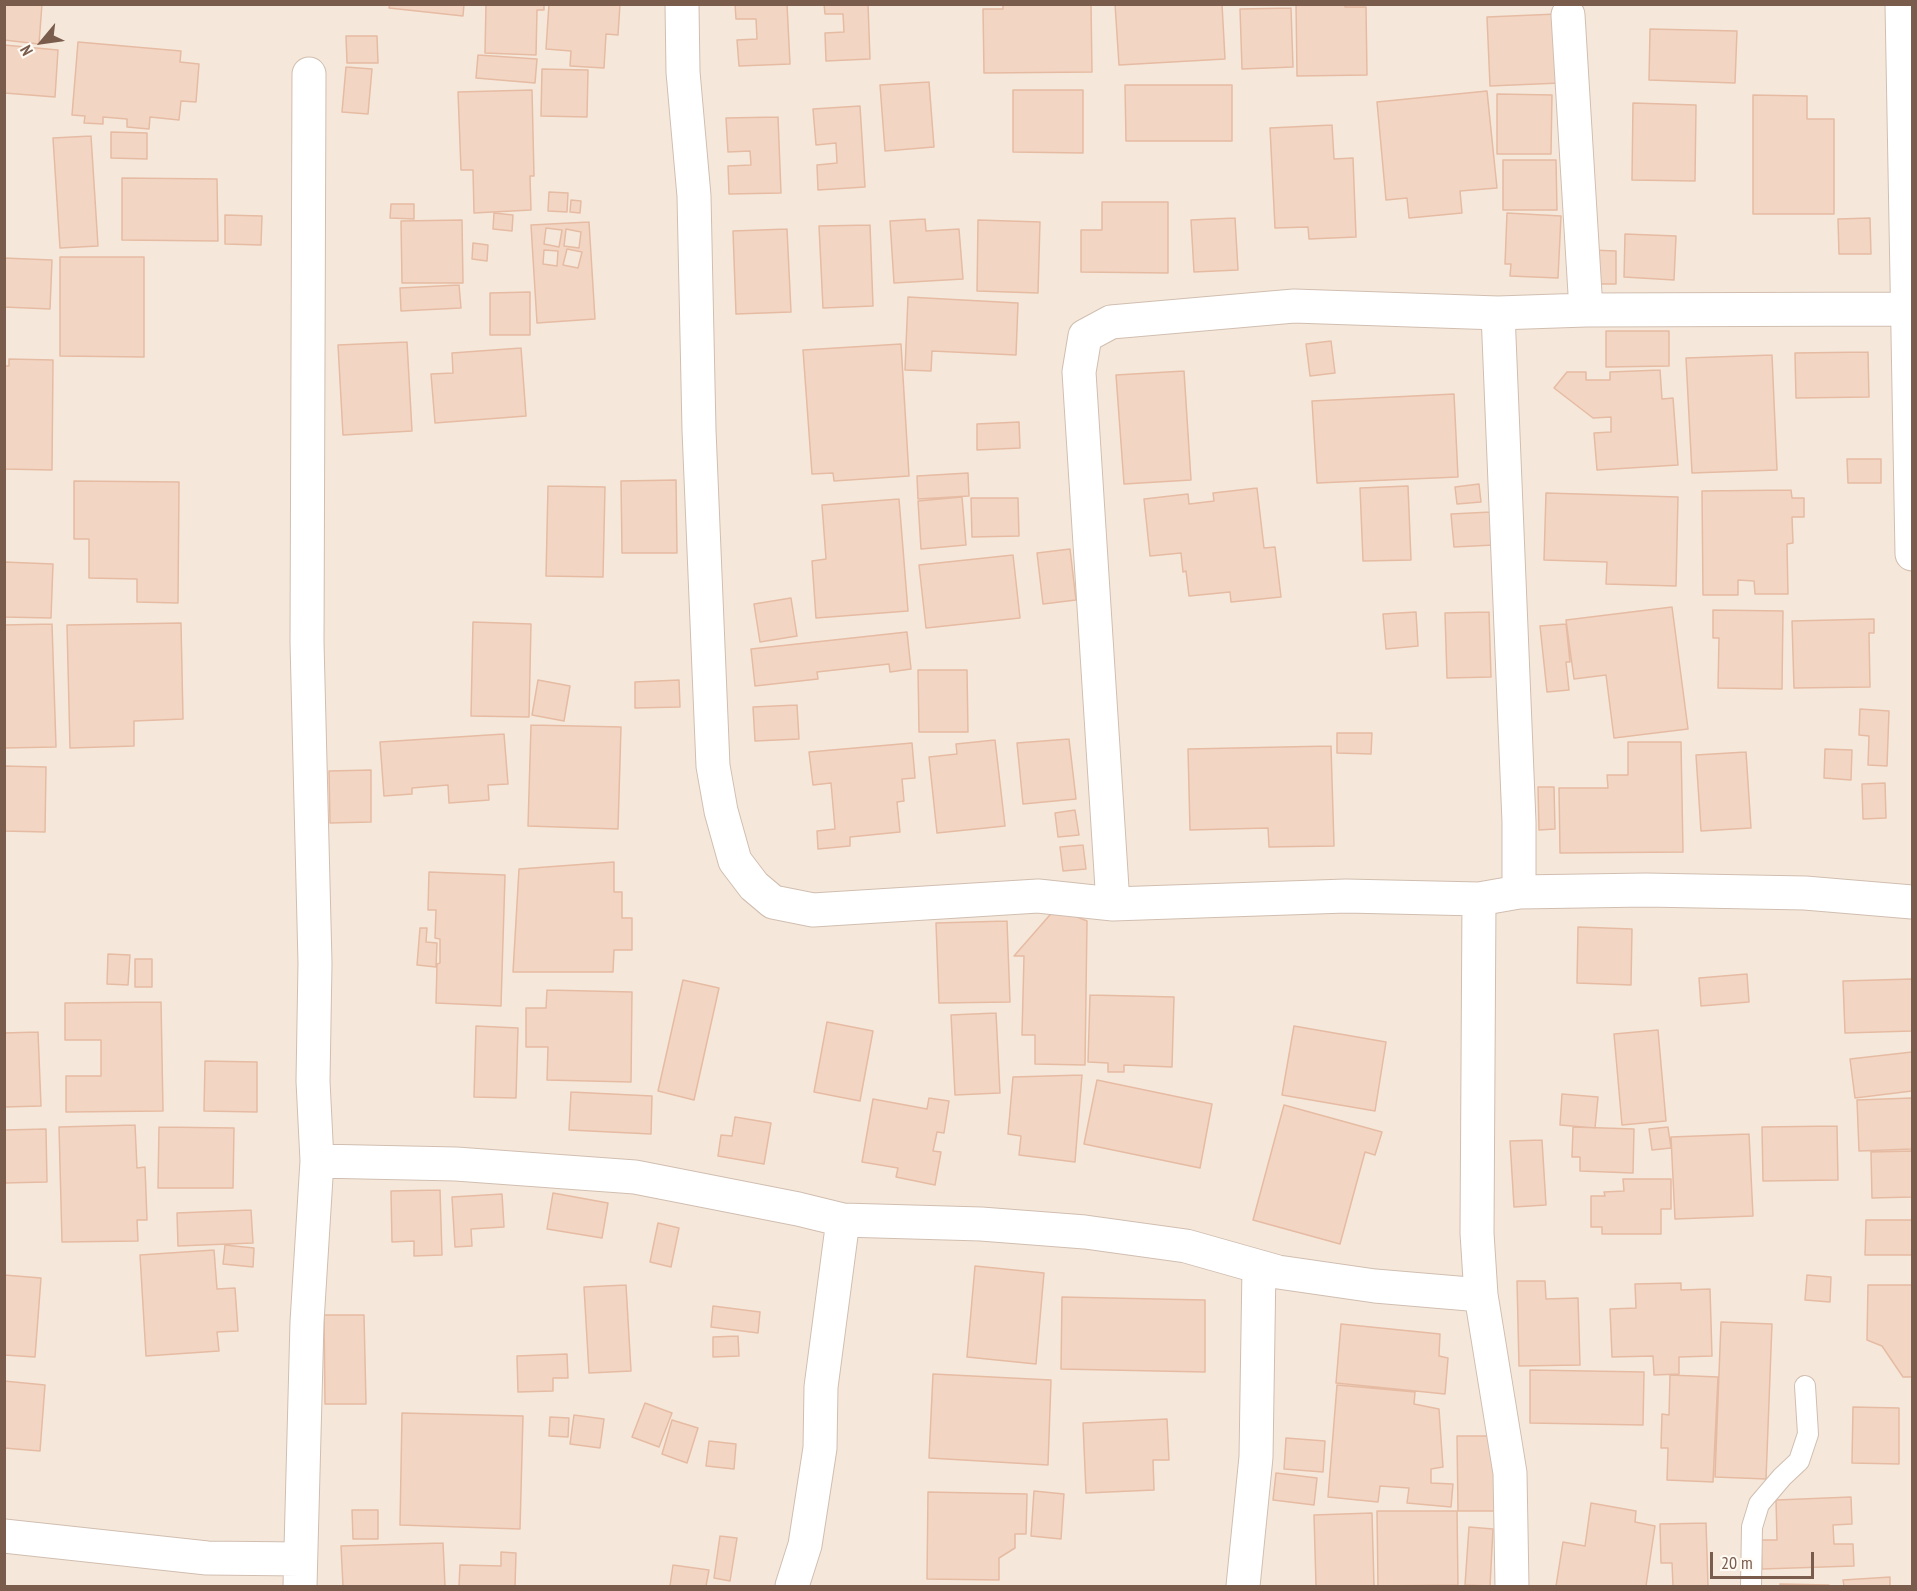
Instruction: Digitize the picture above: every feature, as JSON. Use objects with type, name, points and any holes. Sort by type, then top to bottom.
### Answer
[{"type":"street","points":[[682,4],[682,72],[694,196],[699,430],[713,766],[721,811],[735,861],[754,886],[773,902],[813,910],[1038,896],[1113,904],[1346,896],[1479,899],[1519,892],[1646,890],[1805,893],[1912,902]]},
{"type":"street","points":[[1902,4],[1912,554]]},
{"type":"street","points":[[1568,15],[1586,310]]},
{"type":"street","points":[[4,1536],[207,1558],[300,1573],[307,1322],[317,1161],[313,1081],[315,963],[307,642],[309,74]]},
{"type":"street","points":[[1113,904],[1079,372],[1085,336],[1111,322],[1294,306],[1498,313],[1586,310],[1909,309]]},
{"type":"street","points":[[1498,313],[1519,822],[1519,892]]},
{"type":"street","points":[[1479,899],[1477,1233],[1481,1295],[1510,1473],[1512,1587]]},
{"type":"street","points":[[317,1161],[456,1164],[635,1177],[843,1220],[981,1224],[1085,1232],[1186,1246],[1278,1272],[1375,1286],[1481,1295]]},
{"type":"street","points":[[792,1587],[805,1545],[820,1448],[821,1387],[843,1220]]},
{"type":"street","points":[[1243,1587],[1256,1458],[1259,1267]]},
{"type":"lane","points":[[1751,1587],[1752,1527],[1759,1504],[1799,1461],[1808,1434],[1805,1386]]},
{"type":"shaded area","points":[[5,5],[1912,5],[1912,1586],[5,1586]]},
{"type":"building","points":[[4,4],[42,4],[39,44],[4,40]]},
{"type":"building","points":[[390,4],[464,4],[463,16],[389,8]]},
{"type":"building","points":[[486,4],[544,4],[544,10],[537,10],[536,55],[485,53]]},
{"type":"building","points":[[549,4],[620,4],[618,35],[606,34],[604,68],[570,66],[571,51],[546,49]]},
{"type":"building","points":[[735,4],[787,4],[790,64],[739,66],[737,40],[757,39],[756,19],[736,19]]},
{"type":"building","points":[[824,4],[868,4],[870,59],[826,61],[825,33],[844,32],[843,14],[825,14]]},
{"type":"building","points":[[1003,4],[1091,4],[1092,72],[984,73],[983,9],[1003,9]]},
{"type":"building","points":[[1115,4],[1222,4],[1225,59],[1119,65]]},
{"type":"building","points":[[1296,4],[1345,4],[1345,7],[1366,7],[1367,75],[1297,76]]},
{"type":"building","points":[[1291,8],[1293,67],[1242,69],[1240,9]]},
{"type":"building","points":[[1557,14],[1560,83],[1490,86],[1487,17]]},
{"type":"building","points":[[1650,29],[1737,31],[1735,83],[1649,80]]},
{"type":"building","points":[[346,36],[377,36],[378,63],[347,63]]},
{"type":"building","points":[[78,42],[181,51],[180,62],[199,64],[196,102],[181,101],[179,120],[150,117],[149,129],[127,127],[127,119],[103,117],[103,124],[84,123],[85,116],[72,115]]},
{"type":"building","points":[[4,45],[58,50],[55,97],[4,93]]},
{"type":"building","points":[[478,55],[537,59],[535,83],[476,78]]},
{"type":"building","points":[[346,67],[372,69],[368,114],[342,112]]},
{"type":"building","points":[[542,69],[588,70],[587,117],[541,116]]},
{"type":"building","points":[[929,82],[934,147],[885,151],[880,85]]},
{"type":"building","points":[[1125,85],[1232,85],[1232,141],[1126,141]]},
{"type":"building","points":[[532,90],[534,176],[530,176],[531,210],[474,213],[473,170],[461,170],[458,92]]},
{"type":"building","points":[[1013,90],[1083,90],[1083,153],[1013,152]]},
{"type":"building","points":[[1487,91],[1497,188],[1460,191],[1462,213],[1409,218],[1407,198],[1386,200],[1377,102]]},
{"type":"building","points":[[1497,94],[1552,95],[1551,154],[1497,154]]},
{"type":"building","points":[[1753,95],[1807,96],[1807,119],[1834,119],[1834,214],[1753,214]]},
{"type":"building","points":[[1633,103],[1696,105],[1695,181],[1632,180]]},
{"type":"building","points":[[860,106],[865,187],[818,190],[817,165],[837,163],[836,143],[816,145],[813,109]]},
{"type":"building","points":[[778,117],[781,193],[729,194],[728,166],[751,165],[750,151],[728,152],[726,118]]},
{"type":"building","points":[[1332,125],[1334,159],[1353,158],[1356,237],[1309,239],[1308,227],[1275,228],[1270,128]]},
{"type":"building","points":[[111,132],[147,133],[147,159],[111,158]]},
{"type":"building","points":[[91,136],[98,246],[60,248],[53,138]]},
{"type":"building","points":[[1503,160],[1556,160],[1557,210],[1503,210]]},
{"type":"building","points":[[122,178],[217,179],[218,241],[122,240]]},
{"type":"building","points":[[549,192],[568,193],[567,212],[548,211]]},
{"type":"building","points":[[571,200],[581,201],[580,213],[570,212]]},
{"type":"building","points":[[1102,202],[1168,202],[1168,273],[1081,272],[1081,230],[1102,230]]},
{"type":"building","points":[[391,204],[414,204],[414,219],[390,218]]},
{"type":"building","points":[[494,213],[513,215],[512,231],[493,229]]},
{"type":"building","points":[[1507,213],[1561,216],[1558,278],[1510,276],[1511,264],[1505,264]]},
{"type":"building","points":[[225,215],[262,216],[261,245],[225,244]]},
{"type":"building","points":[[1235,218],[1238,270],[1194,272],[1191,220]]},
{"type":"building","points":[[1870,218],[1871,254],[1839,254],[1838,219]]},
{"type":"building","points":[[925,219],[926,231],[959,229],[963,279],[894,283],[890,221]]},
{"type":"building","points":[[462,220],[463,283],[402,283],[401,221]]},
{"type":"building","points":[[978,220],[1040,222],[1038,293],[977,291]]},
{"type":"building","points":[[589,222],[595,319],[537,323],[531,225]]},
{"type":"building","points":[[870,225],[873,306],[823,308],[819,226]]},
{"type":"building","points":[[546,228],[562,230],[559,247],[544,244]]},
{"type":"building","points":[[566,229],[581,232],[579,248],[564,246]]},
{"type":"building","points":[[787,229],[791,312],[736,314],[733,231]]},
{"type":"building","points":[[1625,234],[1676,236],[1674,280],[1624,277]]},
{"type":"building","points":[[473,243],[488,245],[487,261],[472,259]]},
{"type":"building","points":[[567,249],[582,252],[578,268],[563,265]]},
{"type":"building","points":[[544,250],[558,251],[557,266],[543,264]]},
{"type":"building","points":[[1592,250],[1616,251],[1616,284],[1591,284]]},
{"type":"building","points":[[60,257],[144,257],[144,357],[60,356]]},
{"type":"building","points":[[4,258],[52,260],[50,309],[4,307]]},
{"type":"building","points":[[459,285],[461,308],[401,311],[400,288]]},
{"type":"building","points":[[530,292],[530,335],[490,335],[490,293]]},
{"type":"building","points":[[908,297],[1018,303],[1016,355],[932,351],[931,371],[905,370]]},
{"type":"building","points":[[1606,331],[1669,331],[1669,366],[1606,367]]},
{"type":"building","points":[[1331,341],[1335,373],[1310,376],[1306,344]]},
{"type":"building","points":[[407,342],[412,431],[343,435],[338,345]]},
{"type":"building","points":[[901,344],[909,476],[834,481],[833,473],[812,474],[803,350]]},
{"type":"building","points":[[521,348],[526,416],[435,423],[431,374],[453,373],[452,353]]},
{"type":"building","points":[[1868,352],[1869,397],[1796,398],[1795,353]]},
{"type":"building","points":[[1772,355],[1777,470],[1692,473],[1686,358]]},
{"type":"building","points":[[9,359],[53,360],[52,470],[4,469],[4,366],[9,366]]},
{"type":"building","points":[[1660,370],[1662,399],[1673,398],[1678,465],[1597,470],[1594,433],[1611,432],[1611,417],[1593,418],[1554,388],[1567,372],[1586,372],[1586,380],[1610,380],[1610,372]]},
{"type":"building","points":[[1184,371],[1191,480],[1124,484],[1116,375]]},
{"type":"building","points":[[1454,394],[1458,477],[1317,483],[1312,401]]},
{"type":"building","points":[[1019,422],[1020,448],[977,450],[977,424]]},
{"type":"building","points":[[1847,459],[1881,459],[1881,483],[1848,483]]},
{"type":"building","points":[[968,473],[969,496],[918,499],[917,476]]},
{"type":"building","points":[[676,480],[677,553],[622,553],[621,481]]},
{"type":"building","points":[[74,481],[179,482],[178,603],[137,602],[137,579],[89,578],[89,539],[74,539]]},
{"type":"building","points":[[1479,484],[1481,502],[1457,504],[1455,487]]},
{"type":"building","points":[[548,486],[605,487],[603,577],[546,576]]},
{"type":"building","points":[[1408,486],[1411,560],[1363,561],[1360,488]]},
{"type":"building","points":[[1257,488],[1264,548],[1275,547],[1281,597],[1231,602],[1230,592],[1189,596],[1181,553],[1150,556],[1144,499],[1188,494],[1189,504],[1214,501],[1213,493]]},
{"type":"building","points":[[1791,490],[1792,498],[1804,498],[1804,517],[1792,517],[1793,543],[1787,544],[1788,594],[1755,594],[1754,581],[1738,580],[1738,595],[1703,595],[1702,491]]},
{"type":"building","points":[[1546,493],[1678,497],[1676,586],[1606,584],[1607,562],[1544,560]]},
{"type":"building","points":[[962,497],[966,545],[921,549],[918,501]]},
{"type":"building","points":[[971,498],[1018,498],[1019,536],[972,537]]},
{"type":"building","points":[[899,499],[908,611],[816,618],[812,561],[826,559],[822,505]]},
{"type":"building","points":[[1491,512],[1494,545],[1454,547],[1451,514]]},
{"type":"building","points":[[1070,549],[1076,600],[1043,604],[1037,553]]},
{"type":"building","points":[[1013,555],[1020,618],[926,628],[919,565]]},
{"type":"building","points":[[4,562],[53,564],[51,618],[4,617]]},
{"type":"building","points":[[791,598],[797,636],[760,642],[754,604]]},
{"type":"building","points":[[1672,607],[1688,729],[1614,738],[1606,675],[1574,679],[1566,620]]},
{"type":"building","points":[[1713,610],[1783,611],[1782,689],[1718,688],[1719,638],[1713,638]]},
{"type":"building","points":[[1416,612],[1418,646],[1386,649],[1383,614]]},
{"type":"building","points":[[1489,612],[1491,677],[1447,678],[1445,613]]},
{"type":"building","points":[[1874,619],[1874,633],[1869,633],[1870,687],[1794,688],[1792,621]]},
{"type":"building","points":[[473,622],[531,624],[529,717],[471,716]]},
{"type":"building","points":[[181,623],[183,719],[134,721],[134,746],[70,748],[67,625]]},
{"type":"building","points":[[52,624],[56,747],[4,748],[4,625]]},
{"type":"building","points":[[1566,624],[1570,662],[1566,662],[1569,690],[1547,692],[1540,626]]},
{"type":"building","points":[[907,632],[911,669],[890,672],[889,664],[817,672],[818,679],[755,686],[751,649]]},
{"type":"building","points":[[918,670],[967,670],[968,732],[919,732]]},
{"type":"building","points":[[538,680],[570,686],[564,721],[532,715]]},
{"type":"building","points":[[679,680],[680,707],[635,708],[635,682]]},
{"type":"building","points":[[797,705],[799,739],[755,741],[753,707]]},
{"type":"building","points":[[1860,709],[1889,711],[1887,766],[1868,765],[1869,736],[1859,735]]},
{"type":"building","points":[[531,725],[621,727],[618,829],[528,826]]},
{"type":"building","points":[[1337,733],[1372,733],[1371,754],[1337,753]]},
{"type":"building","points":[[504,734],[508,784],[488,785],[489,800],[449,803],[448,785],[412,788],[412,794],[384,796],[380,742]]},
{"type":"building","points":[[1069,739],[1076,799],[1023,804],[1017,743]]},
{"type":"building","points":[[995,740],[1005,826],[937,833],[929,757],[957,754],[956,744]]},
{"type":"building","points":[[1628,742],[1681,742],[1683,852],[1560,853],[1559,788],[1608,788],[1607,775],[1628,775]]},
{"type":"building","points":[[912,743],[915,778],[902,779],[904,801],[897,802],[900,832],[850,837],[850,846],[818,849],[817,831],[835,829],[831,783],[813,785],[809,752]]},
{"type":"building","points":[[1331,746],[1334,846],[1269,847],[1268,828],[1190,830],[1188,749]]},
{"type":"building","points":[[1825,749],[1852,750],[1851,780],[1824,778]]},
{"type":"building","points":[[1746,752],[1751,828],[1701,831],[1696,755]]},
{"type":"building","points":[[4,766],[46,767],[45,832],[4,831]]},
{"type":"building","points":[[371,770],[371,822],[330,823],[329,771]]},
{"type":"building","points":[[1885,783],[1886,818],[1863,819],[1862,784]]},
{"type":"building","points":[[1538,787],[1554,787],[1555,829],[1539,830]]},
{"type":"building","points":[[1075,810],[1079,835],[1058,837],[1055,813]]},
{"type":"building","points":[[1083,845],[1086,869],[1063,871],[1060,847]]},
{"type":"building","points":[[614,862],[614,892],[622,892],[622,918],[632,918],[632,950],[614,950],[613,972],[513,972],[519,869]]},
{"type":"building","points":[[429,872],[505,875],[501,1006],[436,1003],[440,939],[435,938],[436,910],[428,910]]},
{"type":"building","points":[[1056,908],[1087,921],[1085,1065],[1035,1064],[1035,1035],[1022,1035],[1024,956],[1014,956]]},
{"type":"building","points":[[1007,921],[1010,1002],[939,1003],[936,923]]},
{"type":"building","points":[[1578,927],[1632,929],[1631,985],[1577,983]]},
{"type":"building","points":[[420,928],[427,928],[426,942],[437,943],[436,967],[417,965]]},
{"type":"building","points":[[108,954],[130,955],[128,985],[107,984]]},
{"type":"building","points":[[135,959],[152,959],[152,987],[135,987]]},
{"type":"building","points":[[1747,974],[1749,1002],[1701,1006],[1699,978]]},
{"type":"building","points":[[1912,979],[1912,1031],[1845,1033],[1843,981]]},
{"type":"building","points":[[683,980],[719,988],[694,1100],[658,1091]]},
{"type":"building","points":[[547,990],[632,992],[631,1082],[547,1080],[548,1047],[526,1047],[526,1008],[546,1008]]},
{"type":"building","points":[[1090,995],[1174,997],[1172,1067],[1124,1065],[1124,1072],[1108,1072],[1108,1063],[1088,1062]]},
{"type":"building","points":[[161,1002],[163,1111],[66,1112],[66,1076],[101,1076],[101,1040],[65,1040],[65,1003]]},
{"type":"building","points":[[996,1013],[1000,1093],[955,1095],[951,1015]]},
{"type":"building","points":[[827,1022],[873,1031],[860,1101],[814,1092]]},
{"type":"building","points":[[476,1026],[518,1028],[516,1098],[474,1097]]},
{"type":"building","points":[[1294,1026],[1386,1042],[1375,1111],[1282,1095]]},
{"type":"building","points":[[1658,1030],[1666,1121],[1622,1125],[1614,1034]]},
{"type":"building","points":[[38,1032],[41,1106],[4,1107],[4,1033]]},
{"type":"building","points":[[1912,1052],[1912,1091],[1855,1098],[1850,1059]]},
{"type":"building","points":[[205,1061],[257,1062],[257,1112],[204,1111]]},
{"type":"building","points":[[1082,1075],[1075,1162],[1019,1155],[1021,1136],[1008,1134],[1013,1077]]},
{"type":"building","points":[[1097,1080],[1212,1104],[1200,1168],[1084,1144]]},
{"type":"building","points":[[571,1092],[652,1096],[651,1134],[569,1130]]},
{"type":"building","points":[[1562,1094],[1598,1097],[1595,1128],[1560,1125]]},
{"type":"building","points":[[929,1098],[949,1101],[944,1133],[937,1132],[933,1151],[941,1152],[935,1185],[896,1177],[898,1168],[862,1162],[873,1099],[927,1109]]},
{"type":"building","points":[[1912,1098],[1912,1149],[1859,1151],[1857,1100]]},
{"type":"building","points":[[1284,1105],[1382,1132],[1375,1155],[1365,1152],[1340,1244],[1253,1220]]},
{"type":"building","points":[[735,1117],[771,1123],[764,1164],[718,1156],[721,1135],[732,1136]]},
{"type":"building","points":[[135,1125],[137,1168],[145,1167],[147,1220],[137,1220],[138,1241],[62,1242],[59,1127]]},
{"type":"building","points":[[1837,1126],[1838,1180],[1763,1181],[1762,1127]]},
{"type":"building","points":[[159,1127],[234,1128],[233,1188],[158,1188]]},
{"type":"building","points":[[1573,1127],[1634,1129],[1633,1173],[1580,1171],[1580,1157],[1572,1157]]},
{"type":"building","points":[[1668,1127],[1671,1148],[1652,1150],[1649,1129]]},
{"type":"building","points":[[46,1129],[47,1182],[4,1183],[4,1130]]},
{"type":"building","points":[[1749,1134],[1753,1216],[1675,1219],[1671,1137]]},
{"type":"building","points":[[1542,1140],[1546,1205],[1514,1207],[1510,1141]]},
{"type":"building","points":[[1912,1151],[1912,1197],[1872,1198],[1871,1152]]},
{"type":"building","points":[[1623,1179],[1671,1179],[1671,1209],[1661,1209],[1661,1234],[1602,1234],[1602,1227],[1591,1227],[1591,1196],[1605,1196],[1604,1192],[1624,1191]]},
{"type":"building","points":[[440,1190],[442,1255],[414,1256],[414,1241],[392,1242],[391,1191]]},
{"type":"building","points":[[553,1193],[608,1203],[602,1238],[547,1229]]},
{"type":"building","points":[[502,1194],[504,1227],[471,1229],[472,1246],[455,1247],[452,1197]]},
{"type":"building","points":[[251,1210],[253,1243],[178,1246],[177,1213]]},
{"type":"building","points":[[1866,1220],[1912,1220],[1912,1255],[1865,1255]]},
{"type":"building","points":[[658,1223],[679,1228],[671,1267],[650,1262]]},
{"type":"building","points":[[225,1245],[254,1248],[253,1267],[223,1264]]},
{"type":"building","points":[[214,1250],[217,1289],[235,1288],[238,1331],[217,1332],[219,1351],[146,1356],[140,1255]]},
{"type":"building","points":[[975,1266],[1044,1273],[1036,1364],[967,1357]]},
{"type":"building","points":[[4,1275],[41,1278],[35,1357],[4,1355]]},
{"type":"building","points":[[1807,1275],[1831,1277],[1830,1302],[1805,1300]]},
{"type":"building","points":[[1517,1281],[1545,1281],[1546,1299],[1578,1298],[1580,1365],[1519,1366]]},
{"type":"building","points":[[1681,1283],[1681,1290],[1710,1289],[1712,1356],[1679,1357],[1679,1374],[1654,1375],[1653,1356],[1612,1357],[1610,1309],[1636,1308],[1635,1284]]},
{"type":"building","points":[[626,1285],[631,1371],[589,1373],[584,1287]]},
{"type":"building","points":[[1868,1285],[1912,1285],[1912,1377],[1903,1377],[1882,1346],[1867,1340]]},
{"type":"building","points":[[1062,1297],[1205,1300],[1205,1372],[1061,1369]]},
{"type":"building","points":[[713,1306],[760,1312],[758,1333],[711,1327]]},
{"type":"building","points":[[324,1315],[364,1315],[366,1404],[325,1404]]},
{"type":"building","points":[[1721,1322],[1772,1324],[1766,1479],[1715,1477]]},
{"type":"building","points":[[1341,1324],[1440,1334],[1439,1356],[1448,1358],[1445,1394],[1336,1383]]},
{"type":"building","points":[[738,1336],[739,1356],[713,1357],[713,1337]]},
{"type":"building","points":[[567,1354],[568,1378],[553,1378],[553,1391],[518,1392],[517,1356]]},
{"type":"building","points":[[1530,1370],[1644,1372],[1643,1425],[1530,1423]]},
{"type":"building","points":[[933,1374],[1051,1380],[1048,1465],[929,1458]]},
{"type":"building","points":[[1670,1375],[1718,1377],[1713,1482],[1667,1480],[1668,1448],[1661,1448],[1662,1414],[1669,1415]]},
{"type":"building","points":[[4,1381],[45,1385],[40,1451],[4,1448]]},
{"type":"building","points":[[1337,1385],[1415,1392],[1414,1404],[1439,1409],[1443,1467],[1431,1469],[1431,1483],[1453,1484],[1451,1507],[1407,1503],[1409,1488],[1380,1486],[1378,1502],[1328,1497]]},
{"type":"building","points":[[645,1403],[672,1413],[659,1447],[632,1437]]},
{"type":"building","points":[[1853,1407],[1899,1408],[1899,1464],[1852,1463]]},
{"type":"building","points":[[402,1413],[523,1416],[520,1529],[400,1525]]},
{"type":"building","points":[[574,1415],[604,1419],[600,1448],[570,1444]]},
{"type":"building","points":[[550,1417],[569,1418],[568,1437],[549,1436]]},
{"type":"building","points":[[1167,1419],[1169,1460],[1153,1460],[1154,1490],[1086,1493],[1083,1423]]},
{"type":"building","points":[[672,1420],[698,1428],[687,1463],[662,1454]]},
{"type":"building","points":[[1457,1436],[1498,1436],[1498,1511],[1458,1511]]},
{"type":"building","points":[[1286,1438],[1325,1441],[1323,1472],[1284,1469]]},
{"type":"building","points":[[709,1441],[736,1444],[734,1469],[706,1466]]},
{"type":"building","points":[[1276,1473],[1317,1478],[1314,1505],[1273,1500]]},
{"type":"building","points":[[1034,1491],[1064,1494],[1061,1539],[1031,1536]]},
{"type":"building","points":[[928,1492],[1027,1494],[1026,1534],[1015,1534],[1015,1548],[999,1558],[999,1580],[927,1579]]},
{"type":"building","points":[[1851,1497],[1852,1524],[1833,1525],[1834,1544],[1853,1544],[1854,1566],[1762,1569],[1761,1540],[1777,1540],[1776,1500]]},
{"type":"building","points":[[1591,1503],[1636,1511],[1635,1522],[1655,1526],[1646,1586],[1556,1586],[1563,1542],[1585,1546]]},
{"type":"building","points":[[352,1510],[378,1510],[378,1539],[353,1539]]},
{"type":"building","points":[[1377,1511],[1457,1511],[1458,1585],[1378,1586]]},
{"type":"building","points":[[1372,1513],[1374,1586],[1316,1586],[1314,1515]]},
{"type":"building","points":[[1706,1523],[1708,1586],[1673,1586],[1672,1563],[1661,1563],[1660,1524]]},
{"type":"building","points":[[1469,1527],[1493,1529],[1490,1586],[1465,1585]]},
{"type":"building","points":[[720,1536],[737,1538],[730,1581],[714,1578]]},
{"type":"building","points":[[443,1543],[445,1586],[343,1586],[341,1546]]},
{"type":"building","points":[[501,1552],[516,1553],[515,1586],[459,1586],[460,1565],[501,1566]]},
{"type":"building","points":[[673,1565],[709,1570],[706,1586],[670,1586]]},
{"type":"building","points":[[1890,1577],[1890,1586],[1844,1586],[1843,1580]]},
{"type":"building","points":[[1780,1584],[1829,1585],[1829,1586],[1780,1586]]}]
